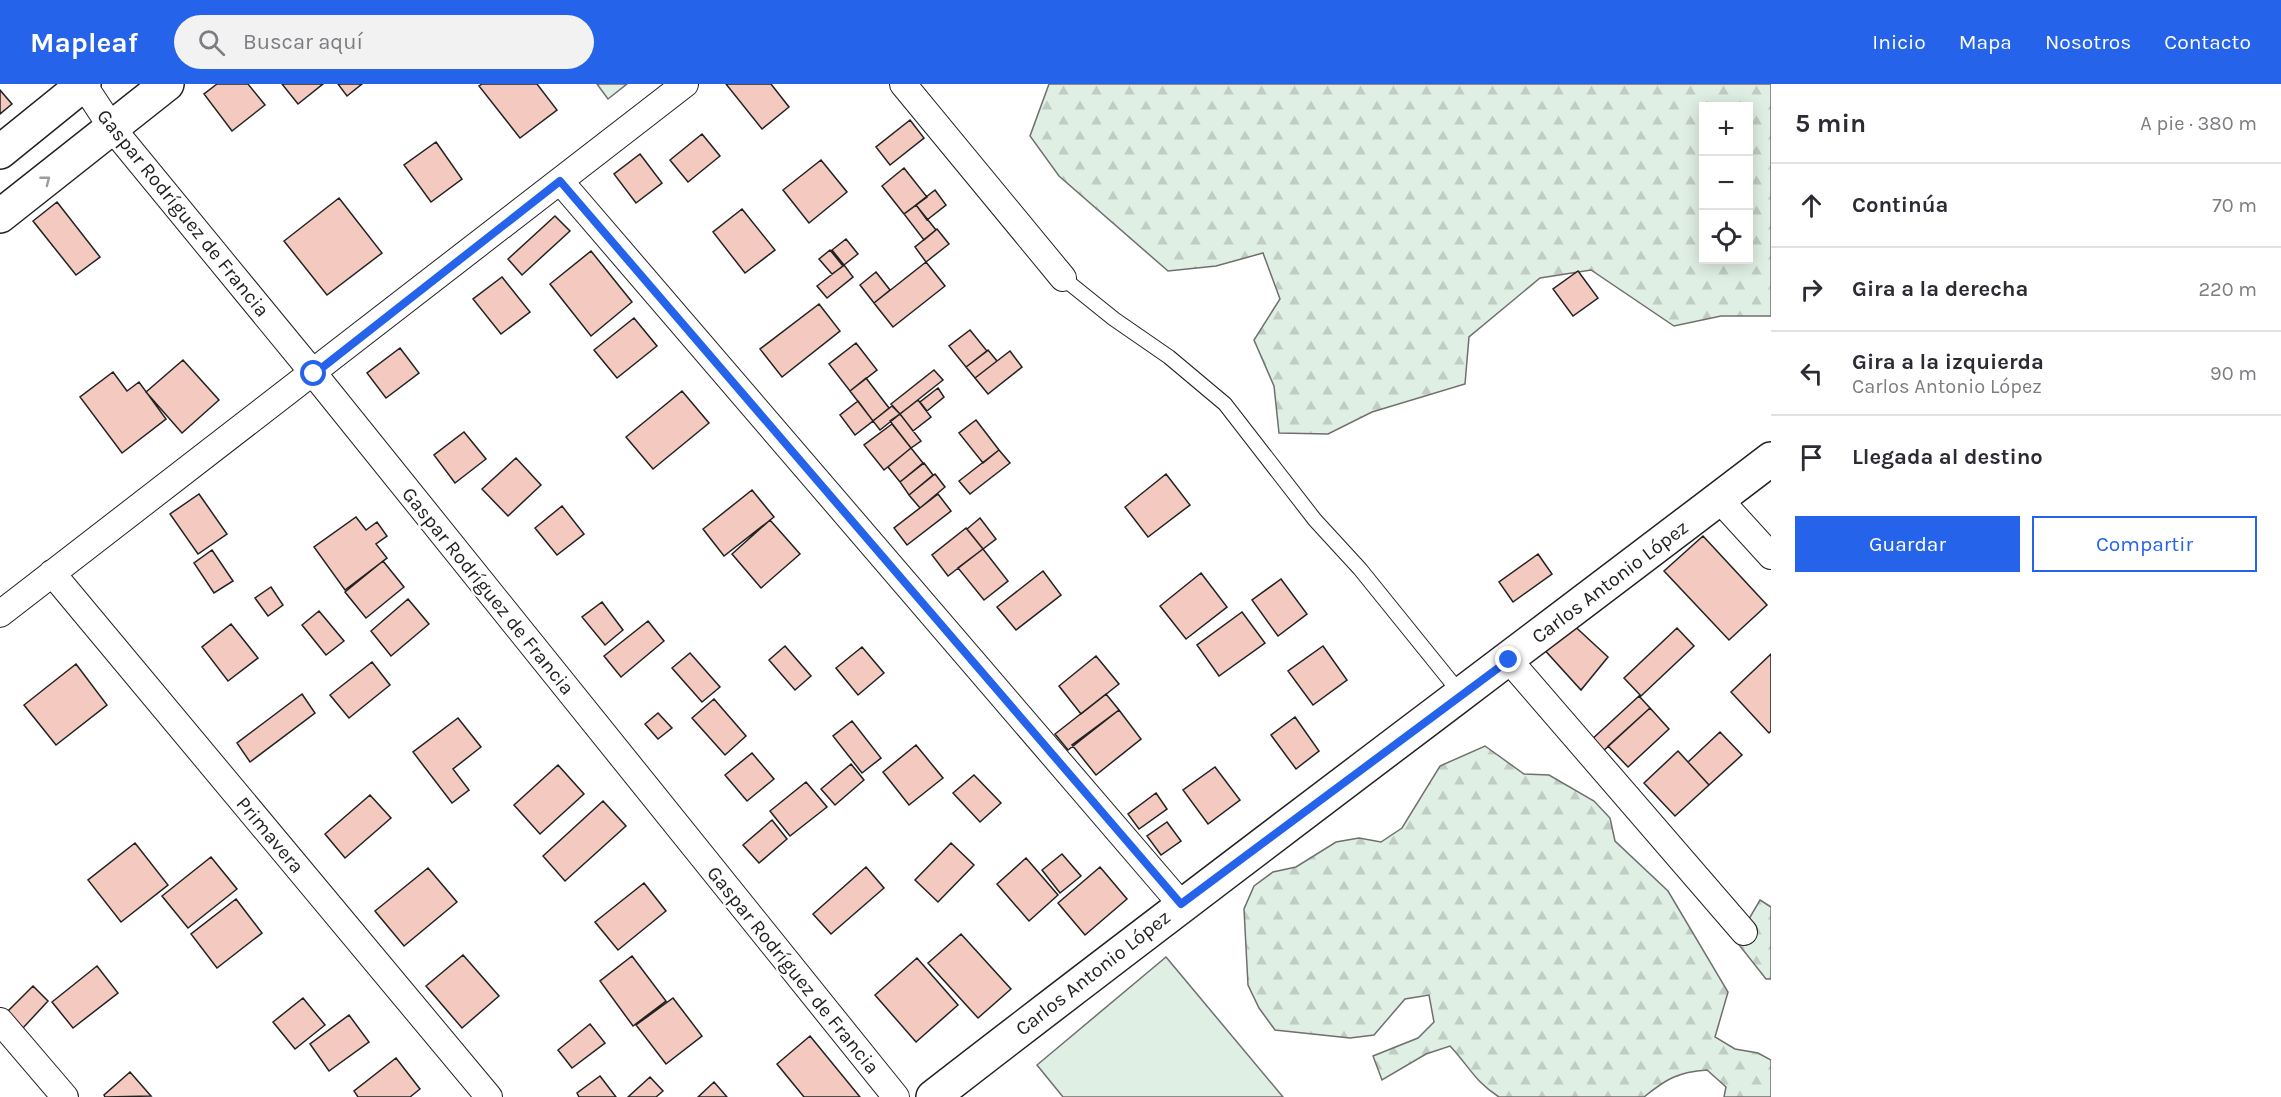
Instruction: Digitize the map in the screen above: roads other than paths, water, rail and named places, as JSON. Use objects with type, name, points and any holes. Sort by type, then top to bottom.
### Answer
[{"type":"street","points":[[0,152],[83,84]]},
{"type":"street","name":"Gaspar Rodríguez de Francia","points":[[83,84],[112,128],[314,374],[896,1097]]},
{"type":"street","points":[[0,216],[167,84]]},
{"type":"street","points":[[0,614],[314,374],[686,84]]},
{"type":"street","points":[[903,84],[1063,278]]},
{"type":"street","points":[[560,181],[1181,904]]},
{"type":"street","name":"Carlos Antonio López","points":[[933,1097],[1181,904],[1463,695],[1771,459]]},
{"type":"street","points":[[1719,499],[1771,556]]},
{"type":"street","name":"Primavera","points":[[52,573],[489,1097]]},
{"type":"street","points":[[1509,660],[1744,932]]},
{"type":"street","points":[[0,1021],[65,1097]]},
{"type":"lane","points":[[1063,278],[1114,319],[1169,357],[1225,404],[1315,520],[1360,569],[1463,695]]}]
